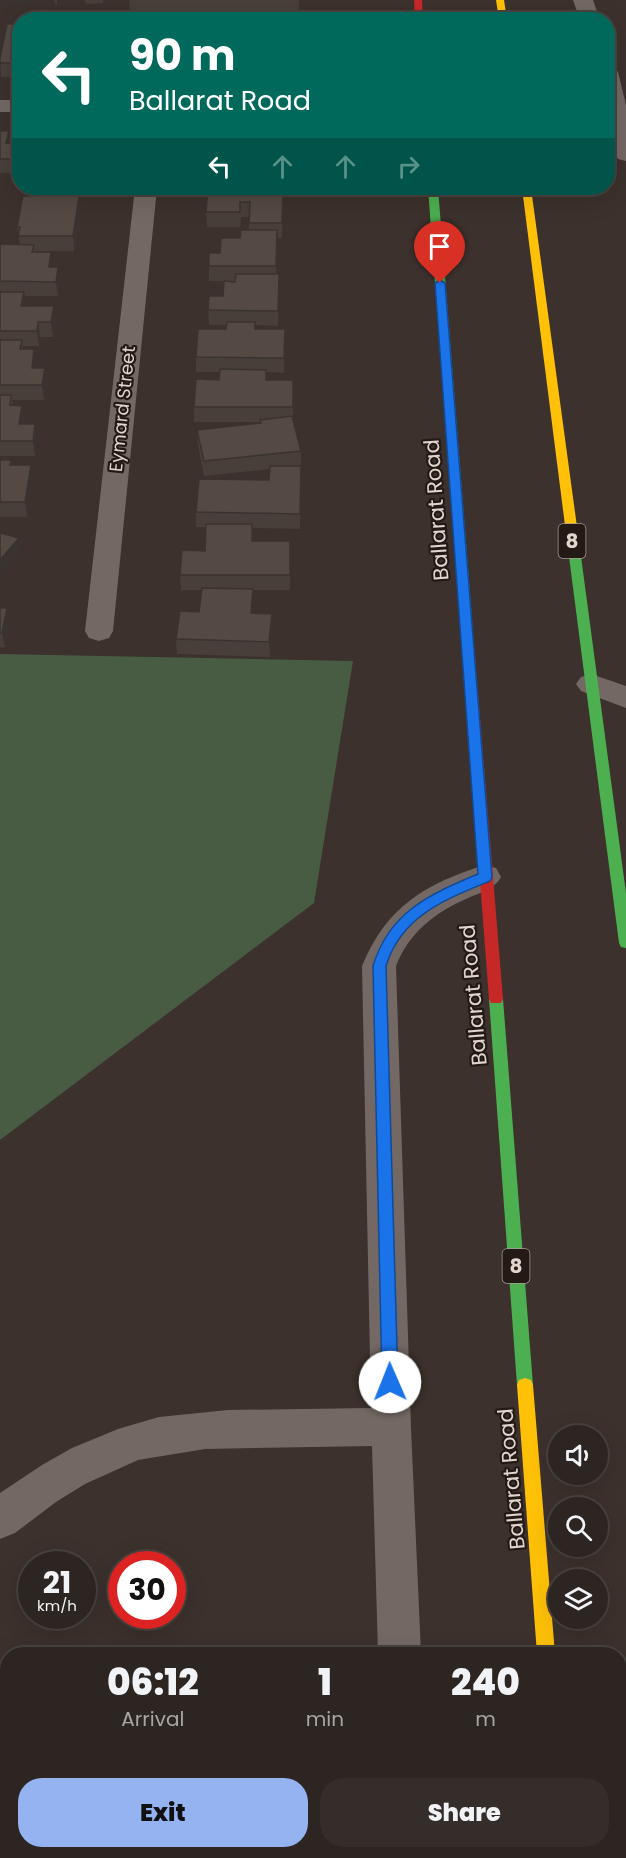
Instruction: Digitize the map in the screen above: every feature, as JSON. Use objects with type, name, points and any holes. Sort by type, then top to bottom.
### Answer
[{"type":"highway","name":"Ballarat Road","points":[[434,195],[545,1647]]},
{"type":"highway","name":"8","points":[[527,195],[591,684],[623,892],[626,943]]},
{"type":"street","points":[[616,103],[626,154]]},
{"type":"street","name":"Eymard Street","points":[[99,631],[145,195]]},
{"type":"street","points":[[591,684],[626,698]]},
{"type":"street","points":[[400,1647],[391,1428],[380,966],[385,947],[399,926],[439,896],[485,877]]},
{"type":"street","points":[[0,1519],[27,1497],[67,1472],[119,1447],[168,1435],[246,1429],[361,1426],[391,1428]]},
{"type":"green space","points":[[0,654],[353,661],[314,903],[0,1140]]},
{"type":"building","points":[[7,24],[12,24],[12,63],[0,63]]},
{"type":"building","points":[[0,131],[9,131],[6,143],[12,143],[12,159],[0,159]]},
{"type":"building","points":[[207,195],[283,195],[282,223],[249,223],[250,202],[240,202],[240,212],[206,212]]},
{"type":"building","points":[[23,196],[79,196],[73,236],[18,236],[20,227],[17,227]]},
{"type":"building","points":[[241,230],[277,230],[276,266],[209,266],[209,253],[220,253],[221,238],[240,238]]},
{"type":"building","points":[[0,244],[34,245],[32,252],[51,252],[49,267],[58,267],[56,282],[0,281]]},
{"type":"building","points":[[236,274],[279,274],[278,311],[208,310],[209,296],[223,296],[224,281],[235,282]]},
{"type":"building","points":[[0,292],[24,292],[21,306],[54,306],[51,322],[38,322],[37,331],[0,331]]},
{"type":"building","points":[[227,322],[255,322],[255,329],[285,329],[284,358],[196,357],[198,329],[226,329]]},
{"type":"building","points":[[0,340],[22,340],[20,349],[34,349],[32,368],[45,368],[42,385],[0,385]]},
{"type":"building","points":[[220,369],[266,370],[266,380],[293,380],[293,407],[194,407],[196,379],[219,380]]},
{"type":"building","points":[[0,395],[11,395],[10,405],[22,406],[19,424],[35,424],[33,441],[0,441]]},
{"type":"building","points":[[292,416],[301,451],[204,461],[197,430],[261,423],[260,420]]},
{"type":"building","points":[[0,460],[11,460],[10,465],[31,465],[25,502],[0,502]]},
{"type":"building","points":[[270,466],[301,466],[300,514],[196,512],[199,479],[269,480]]},
{"type":"building","points":[[206,524],[252,524],[252,541],[290,541],[290,575],[180,575],[182,550],[205,551]]},
{"type":"building","points":[[0,533],[19,538],[0,560]]},
{"type":"building","points":[[202,588],[253,589],[251,613],[272,614],[269,642],[176,639],[180,611],[199,612]]},
{"type":"building","points":[[0,608],[7,608],[2,633],[0,633]]},
{"type":"traffic: fast","points":[[434,195],[466,619]]},
{"type":"traffic: fast","points":[[574,549],[626,943]]},
{"type":"traffic: fast","points":[[496,999],[525,1385]]},
{"type":"traffic: slow","points":[[500,0],[502,12]]},
{"type":"traffic: slow","points":[[527,195],[574,549]]},
{"type":"traffic: slow","points":[[525,1385],[545,1647]]},
{"type":"traffic: jam","points":[[418,0],[419,12]]},
{"type":"traffic: jam","points":[[466,619],[496,999]]},
{"type":"route","points":[[390,1382],[380,966],[385,947],[399,926],[439,896],[485,877],[440,283]]}]
